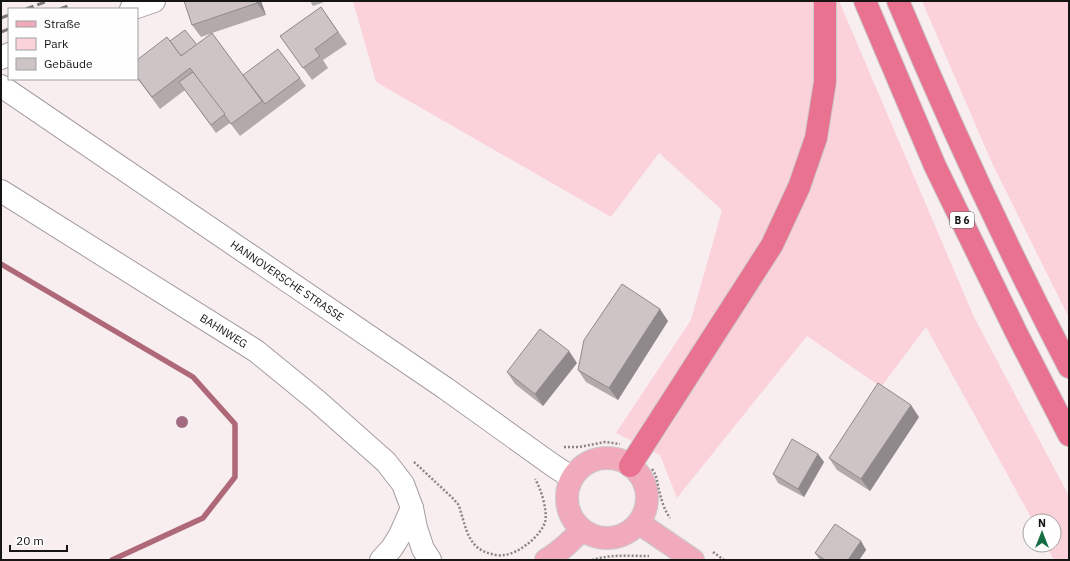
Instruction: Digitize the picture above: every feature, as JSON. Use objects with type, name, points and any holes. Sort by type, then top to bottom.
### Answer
[{"type":"highway","points":[[634,459],[772,245],[799,187],[816,138],[826,82],[824,1]]},
{"type":"highway","name":"B 6","points":[[864,1],[935,166],[1017,334],[1069,435]]},
{"type":"highway","points":[[898,1],[963,151],[1045,321],[1069,367]]},
{"type":"main road","points":[[607,458],[620,460],[634,459],[646,488],[647,500],[645,512],[639,523],[629,532],[618,537],[606,538],[593,536],[582,530],[574,521],[569,511],[567,499],[568,487],[572,478],[582,467],[594,460],[607,458]]},
{"type":"main road","points":[[639,523],[702,556]]},
{"type":"main road","points":[[546,560],[569,544],[582,530]]},
{"type":"street","points":[[134,8],[154,1]]},
{"type":"street","name":"HANNOVERSCHE STRASSE","points":[[1,86],[445,388],[572,478]]},
{"type":"street","name":"BAHNWEG","points":[[1,191],[256,351],[316,400],[386,462],[403,484],[412,508],[416,528],[423,549],[430,560]]},
{"type":"street","points":[[381,560],[396,542],[412,508]]},
{"type":"path","points":[[564,448],[605,442],[621,445],[634,459],[647,463],[656,475],[666,512],[673,521]]},
{"type":"path","points":[[539,484],[544,505],[545,522],[540,533]]},
{"type":"path","points":[[592,560],[598,558],[627,556],[653,556]]},
{"type":"path","points":[[702,556],[724,560]]},
{"type":"green space","points":[[353,1],[839,1],[974,317],[1069,496],[1069,560],[1054,560],[1050,553],[1062,553],[1062,513],[1029,513],[926,327],[881,387],[807,336],[677,498],[660,455],[616,433],[691,320],[722,210],[659,153],[611,217],[376,82]]},
{"type":"green space","points":[[922,1],[1069,1],[1069,318],[992,163]]},
{"type":"building","points":[[184,1],[256,1],[257,3],[192,25]]},
{"type":"building","points":[[321,7],[338,32],[315,49],[320,56],[303,68],[280,36]]},
{"type":"building","points":[[185,30],[197,45],[181,56],[170,41]]},
{"type":"building","points":[[212,33],[262,101],[231,124],[190,68],[152,97],[138,78],[138,59],[167,37],[181,56]]},
{"type":"building","points":[[278,49],[300,78],[265,104],[243,75]]},
{"type":"building","points":[[193,72],[225,114],[211,125],[179,82]]},
{"type":"building","points":[[622,284],[660,309],[609,388],[578,370],[584,340]]},
{"type":"building","points":[[540,329],[569,351],[535,394],[507,372]]},
{"type":"building","points":[[878,383],[911,405],[861,479],[829,458]]},
{"type":"building","points":[[792,439],[818,454],[798,489],[773,474]]},
{"type":"building","points":[[835,524],[861,541],[848,560],[825,560],[815,553]]},
{"type":"waterway","points":[[1,264],[193,377],[235,424],[235,477],[203,518],[112,560]]},
{"type":"railway","points":[[29,8],[48,1]]},
{"type":"railway","points":[[62,8],[70,5]]},
{"type":"railway","points":[[1,18],[8,15]]},
{"type":"railway","points":[[1,32],[8,29]]}]
